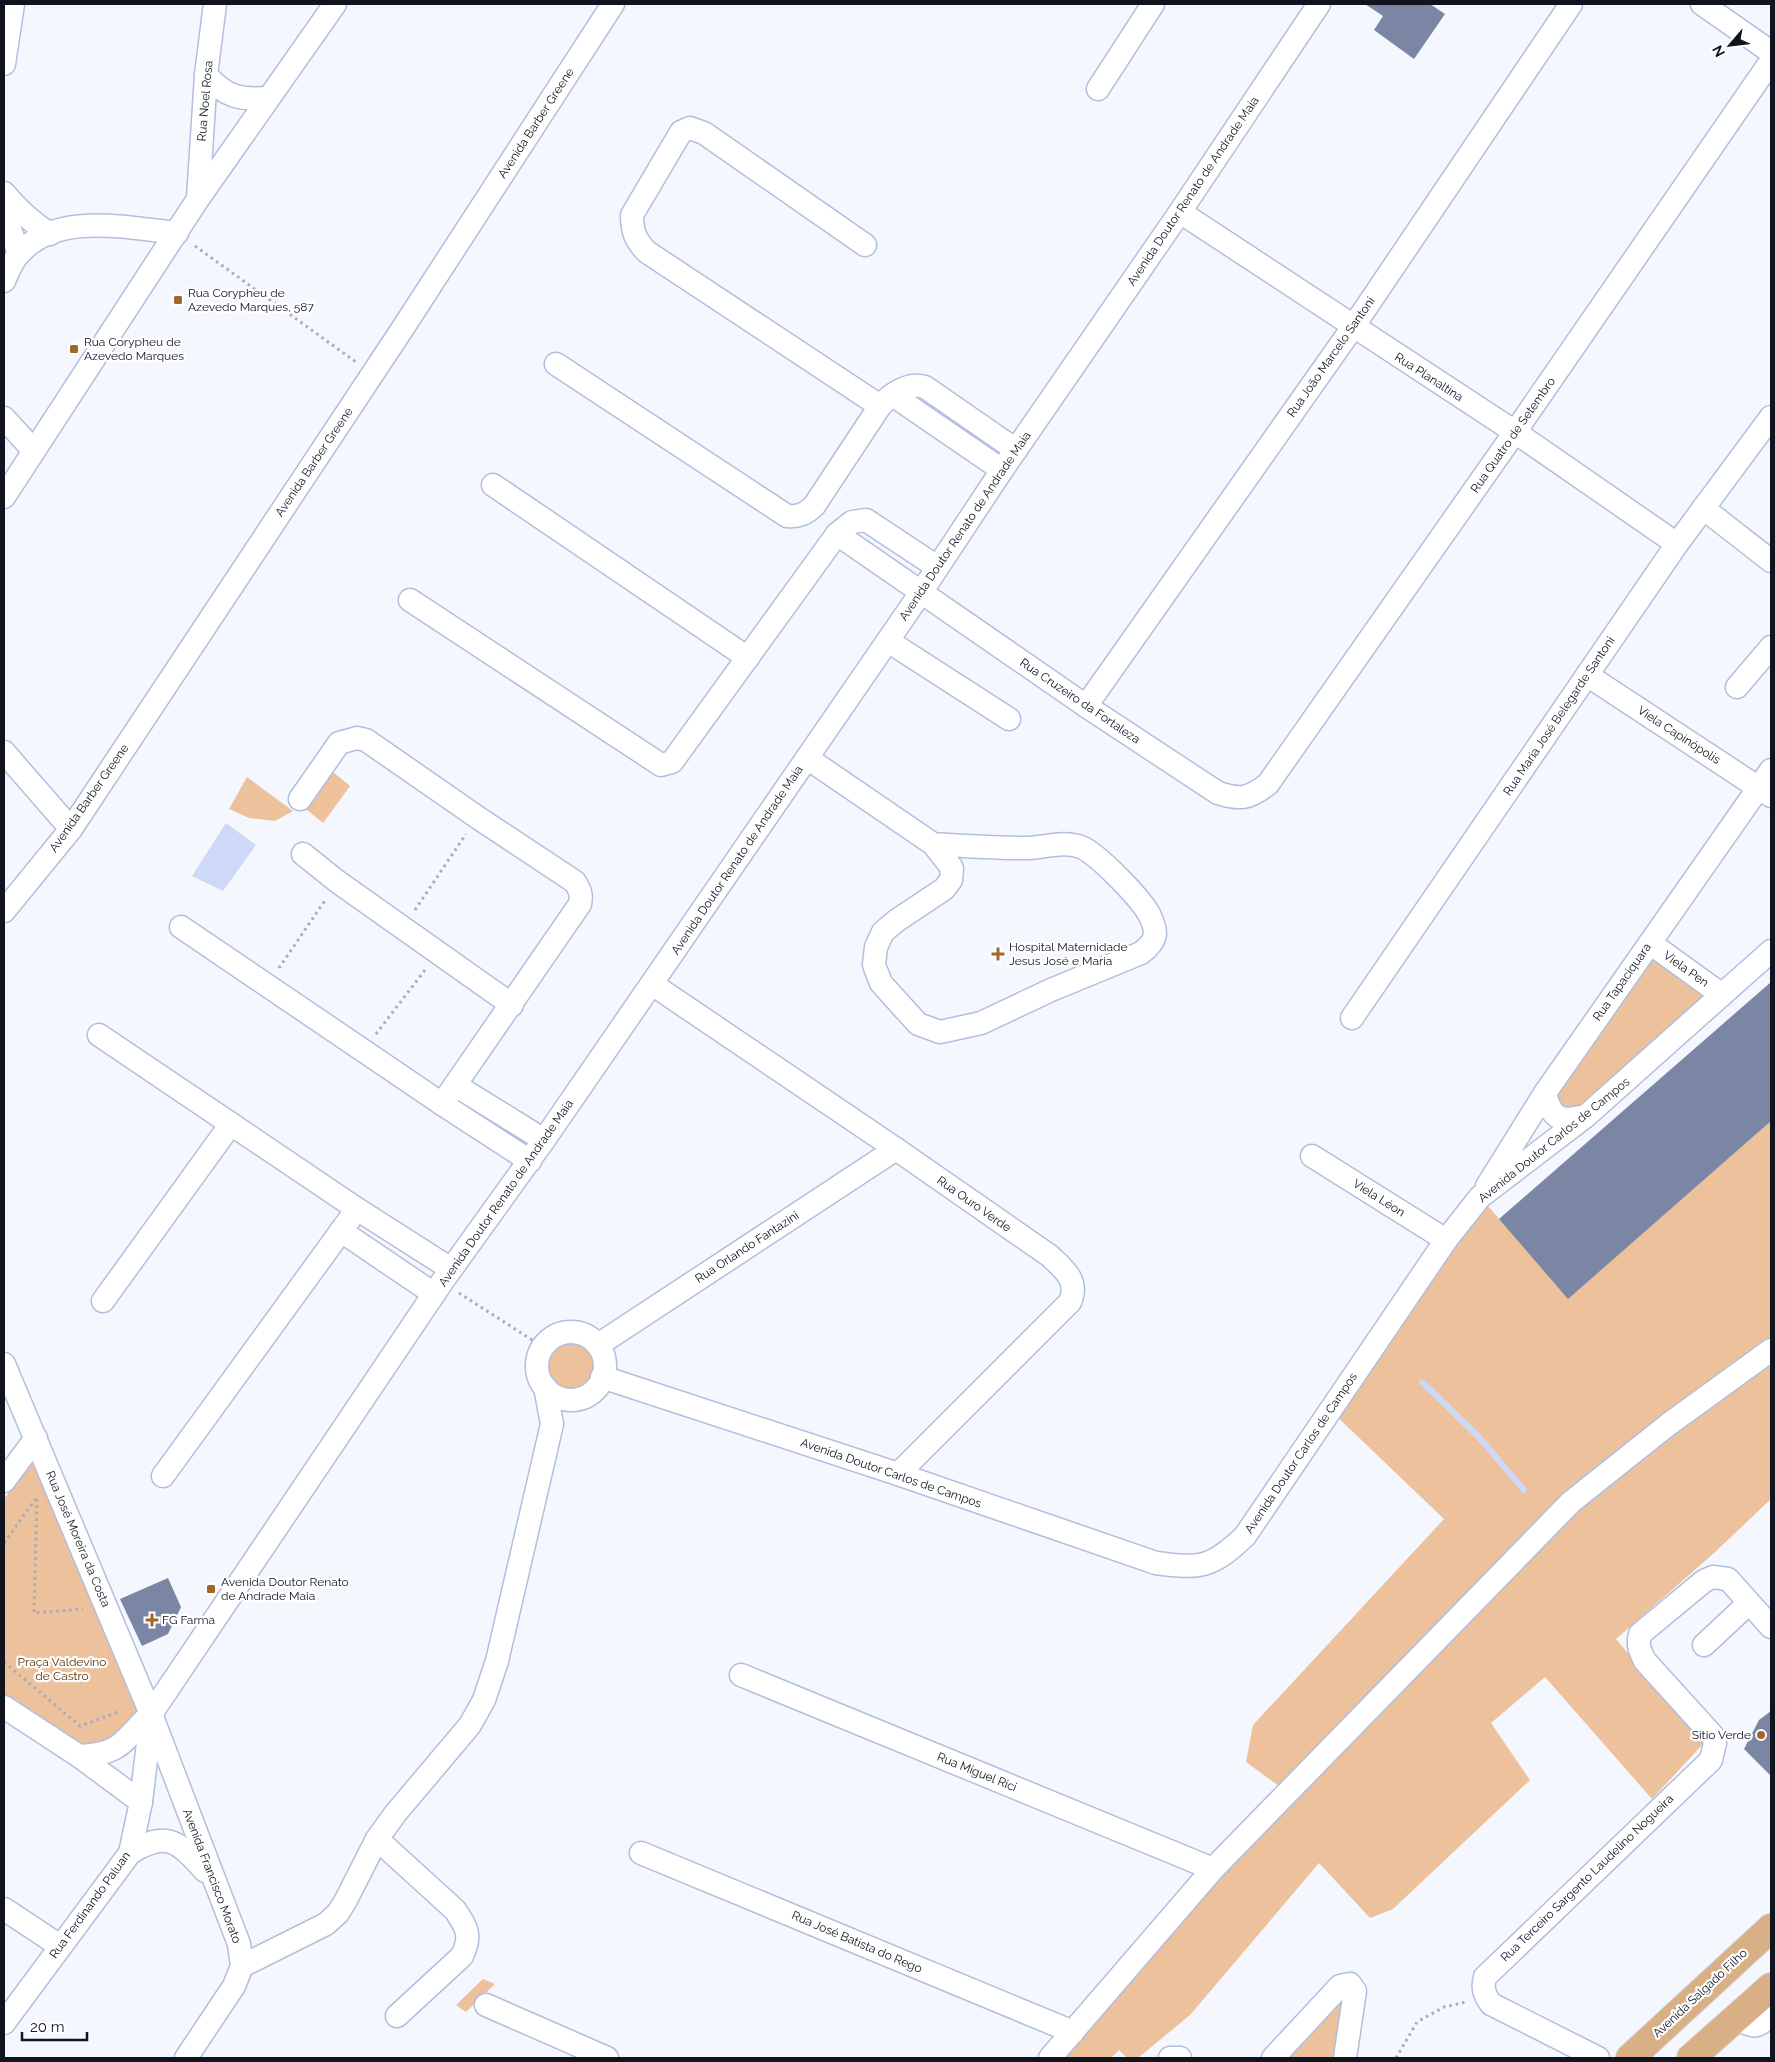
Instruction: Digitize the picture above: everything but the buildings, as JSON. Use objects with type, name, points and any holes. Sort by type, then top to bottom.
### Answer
[{"type":"main road","name":"Avenida Salgado Filho","points":[[1630,2058],[1771,1928]]},
{"type":"main road","points":[[1696,2056],[1771,1987]]},
{"type":"street","name":"Rua Noel Rosa","points":[[198,199],[206,75],[215,4]]},
{"type":"street","points":[[4,497],[198,199],[335,4]]},
{"type":"street","name":"Avenida Barber Greene","points":[[4,912],[71,829],[372,374],[613,4]]},
{"type":"street","points":[[1098,89],[1153,4]]},
{"type":"street","name":"Avenida Doutor Renato de Andrade Maia","points":[[79,1756],[94,1756],[111,1752],[124,1742],[151,1714],[443,1282],[530,1161],[922,592],[1002,470],[1180,212],[1319,4]]},
{"type":"street","name":"Rua João Marcelo Santoni","points":[[1086,706],[1353,327],[1571,4]]},
{"type":"street","points":[[1702,4],[1771,52]]},
{"type":"street","points":[[4,59],[9,15]]},
{"type":"street","name":"Rua Quatro de Setembro","points":[[1244,798],[1257,793],[1268,784],[1515,432],[1771,61]]},
{"type":"street","points":[[206,75],[219,89],[234,97],[250,99],[268,98]]},
{"type":"street","points":[[865,246],[704,132],[690,128],[681,132],[632,215],[632,229],[637,242],[646,252],[1002,470]]},
{"type":"street","points":[[4,193],[32,223],[50,234]]},
{"type":"street","name":"Rua Planaltina","points":[[1180,212],[1515,432],[1677,544]]},
{"type":"street","points":[[4,214],[19,253]]},
{"type":"street","points":[[4,280],[19,253],[34,242],[50,234],[70,228],[99,225],[177,233]]},
{"type":"street","points":[[556,364],[787,516],[797,517],[806,513],[814,506],[887,401],[909,386],[925,387],[1016,450]]},
{"type":"street","name":"Rua Maria José Belegarde Santoni","points":[[1352,1018],[1677,544],[1771,417]]},
{"type":"street","points":[[4,418],[34,451]]},
{"type":"street","points":[[494,485],[748,658]]},
{"type":"street","points":[[1703,508],[1771,561]]},
{"type":"street","points":[[410,600],[661,765],[672,762],[838,534],[852,522],[866,520],[937,567]]},
{"type":"street","name":"Rua Cruzeiro da Fortaleza","points":[[838,534],[1086,706],[1218,793],[1233,798],[1244,798]]},
{"type":"street","points":[[888,641],[1009,719]]},
{"type":"street","points":[[1737,687],[1771,647]]},
{"type":"street","name":"Viela Capinópolis","points":[[1587,675],[1767,785]]},
{"type":"street","points":[[300,799],[339,743],[357,738],[366,740],[575,882],[582,896],[580,904],[442,1104]]},
{"type":"street","points":[[4,752],[71,829]]},
{"type":"street","points":[[807,758],[933,844],[952,868],[951,880],[944,889],[896,921],[883,932],[876,947],[874,965],[882,982],[918,1024],[940,1032],[981,1023],[1051,990],[1141,952],[1150,946],[1156,937],[1154,925],[1147,911],[1103,861],[1092,852],[1066,844],[1026,848],[933,844]]},
{"type":"street","name":"Rua Tapaciquara","points":[[1480,1197],[1545,1092],[1650,943],[1767,785]]},
{"type":"street","points":[[303,854],[338,882],[512,1004]]},
{"type":"street","points":[[181,927],[442,1104],[530,1161]]},
{"type":"street","name":"Viela Pen","points":[[1650,943],[1722,995]]},
{"type":"street","name":"Avenida Doutor Carlos de Campos","points":[[602,1377],[898,1474],[1156,1563],[1187,1567],[1209,1563],[1227,1553],[1245,1536],[1446,1240],[1480,1197],[1586,1116],[1771,951]]},
{"type":"street","name":"Rua Ouro Verde","points":[[652,984],[1050,1256],[1063,1268],[1072,1281],[1074,1292],[1070,1302],[898,1474]]},
{"type":"street","points":[[99,1034],[357,1209],[443,1282]]},
{"type":"street","points":[[455,1085],[544,1140]]},
{"type":"street","points":[[1545,1092],[1548,1105],[1557,1117],[1569,1120],[1586,1116]]},
{"type":"street","points":[[103,1301],[231,1124]]},
{"type":"street","name":"Rua Orlando Fantazini","points":[[598,1345],[896,1149]]},
{"type":"street","name":"Viela Léon","points":[[1312,1156],[1446,1240]]},
{"type":"street","points":[[163,1476],[357,1209]]},
{"type":"street","points":[[341,1231],[443,1282]]},
{"type":"street","points":[[552,1424],[586,1396],[599,1384],[604,1366],[603,1355],[598,1345],[590,1338],[580,1333],[569,1332],[559,1334],[550,1339],[538,1357],[539,1378],[553,1395],[564,1399],[586,1396]]},
{"type":"street","points":[[1050,2058],[1213,1869],[1571,1502],[1620,1461],[1771,1350]]},
{"type":"street","name":"Rua José Moreira da Costa","points":[[4,1364],[151,1714]]},
{"type":"street","points":[[186,2058],[234,1986],[242,1966],[326,1924],[332,1918],[346,1900],[377,1840],[395,1814],[470,1725],[484,1700],[497,1661],[552,1424],[545,1387]]},
{"type":"street","points":[[4,1481],[36,1438]]},
{"type":"street","name":"Rua Terceiro Sargento Laudelino Nogueira","points":[[1488,2000],[1483,1987],[1485,1976],[1711,1760],[1716,1743],[1713,1736],[1645,1661],[1640,1652],[1638,1642],[1640,1634],[1704,1581],[1713,1577],[1728,1579],[1750,1603]]},
{"type":"street","points":[[1704,1645],[1750,1603],[1771,1627]]},
{"type":"street","name":"Rua Miguel Rici","points":[[741,1675],[1213,1869]]},
{"type":"street","points":[[4,1707],[79,1756],[141,1802]]},
{"type":"street","name":"Rua Ferdinando Paluan","points":[[4,2023],[130,1853],[141,1802],[151,1714]]},
{"type":"street","name":"Avenida Francisco Morato","points":[[151,1714],[239,1944],[242,1966]]},
{"type":"street","points":[[130,1853],[146,1843],[158,1840],[171,1842],[184,1848],[214,1881]]},
{"type":"street","points":[[377,1840],[455,1910],[468,1935],[467,1946],[462,1956],[398,2016]]},
{"type":"street","name":"Rua José Batista do Rego","points":[[641,1853],[1073,2032]]},
{"type":"street","points":[[4,1908],[60,1946]]},
{"type":"street","points":[[1272,2058],[1340,1986],[1350,1984],[1355,1991],[1345,2058]]},
{"type":"street","points":[[1488,2000],[1598,2058]]},
{"type":"street","points":[[486,2005],[607,2058]]},
{"type":"street","points":[[1736,2018],[1751,2027],[1760,2025],[1771,2014]]},
{"type":"street","points":[[1170,2058],[1180,2058]]},
{"type":"path","points":[[177,233],[372,374]]},
{"type":"path","points":[[403,927],[477,817]]},
{"type":"path","points":[[267,985],[338,882]]},
{"type":"path","points":[[363,1050],[438,953]]},
{"type":"path","points":[[443,1282],[543,1347]]},
{"type":"path","points":[[4,1542],[37,1497],[34,1613],[91,1608]]},
{"type":"path","points":[[4,1662],[80,1726],[124,1710]]},
{"type":"path","points":[[1396,2058],[1417,2022],[1444,2007],[1471,2001],[1488,2000]]},
{"type":"green space","points":[[333,772],[350,786],[323,823],[306,809]]},
{"type":"green space","points":[[247,777],[293,811],[275,821],[249,818],[229,809]]},
{"type":"green space","points":[[1652,952],[1707,993],[1577,1115],[1549,1103]]},
{"type":"green space","points":[[1771,1121],[1771,1499],[1713,1554],[1616,1639],[1704,1743],[1652,1799],[1545,1677],[1491,1723],[1530,1780],[1393,1909],[1370,1918],[1319,1863],[1190,2015],[1138,2058],[1127,2058],[1119,2050],[1111,2058],[1050,2058],[1287,1792],[1246,1762],[1253,1725],[1444,1519],[1330,1410],[1480,1197],[1568,1298]]},
{"type":"green space","points":[[565,1337],[577,1337],[592,1345],[600,1360],[600,1372],[592,1387],[577,1395],[565,1395],[550,1387],[542,1372],[542,1360],[550,1345]]},
{"type":"green space","name":"Praça Valdevino de Castro","points":[[37,1455],[144,1710],[120,1736],[84,1750],[4,1700],[4,1499]]},
{"type":"green space","points":[[483,1979],[495,1984],[466,2012],[456,2005]]},
{"type":"green space","points":[[1348,1990],[1337,2058],[1279,2058]]},
{"type":"water","points":[[226,823],[256,845],[223,891],[192,876]]},
{"type":"waterway","points":[[1422,1382],[1478,1436],[1524,1490]]},
{"type":"place","name":"Rua Corypheu de Azevedo Marques, 587","points":[[178,300]]},
{"type":"place","name":"Rua Corypheu de Azevedo Marques","points":[[74,349]]},
{"type":"place","name":"Hospital Maternidade Jesus José e Maria","points":[[998,954]]},
{"type":"place","name":"Avenida Doutor Renato de Andrade Maia","points":[[211,1589]]},
{"type":"place","name":"FG Farma","points":[[152,1620]]},
{"type":"place","name":"Sitio Verde","points":[[1761,1735]]}]
